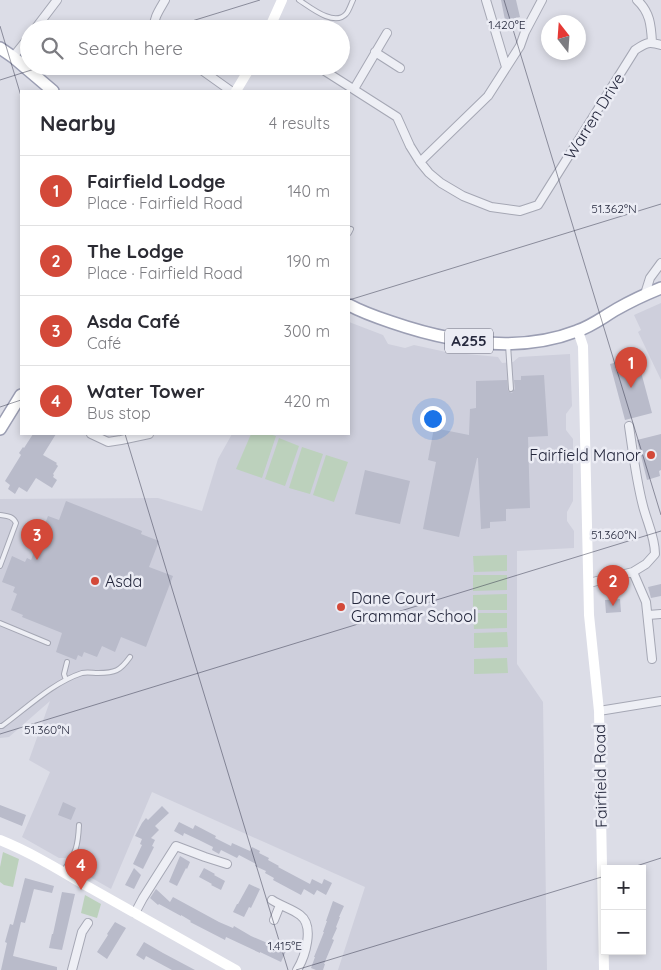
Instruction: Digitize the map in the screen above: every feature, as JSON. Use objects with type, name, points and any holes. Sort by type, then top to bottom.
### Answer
[{"type":"main road","points":[[0,48],[20,63]]},
{"type":"main road","points":[[34,75],[52,90]]},
{"type":"main road","name":"A255","points":[[350,306],[362,312],[414,330],[441,336],[474,342],[524,343],[560,337],[593,325],[614,310],[661,288]]},
{"type":"main road","points":[[0,428],[20,398]]},
{"type":"street","points":[[42,20],[57,0]]},
{"type":"street","points":[[155,20],[165,0]]},
{"type":"street","points":[[273,20],[282,0]]},
{"type":"street","points":[[486,0],[506,68]]},
{"type":"street","points":[[331,75],[397,117],[410,146],[420,162],[488,96],[520,46],[525,32],[542,0]]},
{"type":"street","points":[[636,0],[648,13],[652,42],[661,45]]},
{"type":"street","points":[[354,89],[387,33]]},
{"type":"street","name":"Warren Drive","points":[[420,162],[441,183],[463,196],[491,207],[520,211],[538,205],[636,50],[646,43],[652,42]]},
{"type":"street","points":[[13,57],[20,49]]},
{"type":"street","points":[[375,52],[400,68]]},
{"type":"street","points":[[209,75],[230,90]]},
{"type":"street","points":[[237,90],[246,75]]},
{"type":"street","points":[[645,294],[650,278],[661,263]]},
{"type":"street","name":"Fairfield Road","points":[[578,331],[583,346],[589,616],[599,711],[604,970]]},
{"type":"street","points":[[589,583],[633,572],[646,564],[655,554],[655,544],[641,498],[635,469],[629,426]]},
{"type":"street","points":[[93,435],[108,442],[144,435]]},
{"type":"street","points":[[633,572],[646,602],[652,659]]},
{"type":"street","points":[[648,615],[661,614]]},
{"type":"street","points":[[599,711],[661,701]]},
{"type":"street","points":[[0,840],[23,850],[63,872],[236,970]]},
{"type":"street","points":[[135,913],[178,842],[205,858],[227,864]]},
{"type":"street","points":[[272,900],[302,916],[308,925],[308,938],[301,963],[297,970]]},
{"type":"street","points":[[274,920],[280,905]]},
{"type":"street","points":[[72,970],[82,932],[88,923]]},
{"type":"lane","points":[[299,0],[327,17],[332,18],[339,18],[346,14],[354,0]]},
{"type":"lane","points":[[508,343],[511,389]]},
{"type":"lane","points":[[0,515],[11,517],[16,523],[0,566]]},
{"type":"lane","points":[[0,623],[48,642]]},
{"type":"lane","points":[[0,726],[29,706],[53,686],[84,672],[101,673],[115,671],[122,668],[130,657]]},
{"type":"lane","points":[[66,680],[64,674],[67,662]]},
{"type":"lane","points":[[63,872],[72,860],[78,843],[79,825]]},
{"type":"shaded area","points":[[661,303],[661,380],[638,332],[641,330],[634,315]]},
{"type":"shaded area","name":"Dane Court Grammar School","points":[[350,322],[383,335],[388,344],[405,348],[414,345],[446,352],[498,357],[502,363],[513,362],[519,357],[570,354],[572,406],[566,414],[566,430],[573,439],[573,501],[567,512],[567,521],[574,531],[574,548],[517,551],[517,664],[543,702],[547,970],[338,970],[365,887],[152,792],[111,889],[76,869],[75,861],[69,858],[59,858],[22,837],[50,772],[29,760],[50,701],[9,737],[0,738],[0,499],[158,498],[202,511],[218,459],[231,435],[350,435]]},
{"type":"green space","points":[[251,435],[276,436],[262,478],[236,469]]},
{"type":"green space","points":[[279,438],[299,446],[285,486],[265,479]]},
{"type":"green space","points":[[302,447],[323,454],[310,494],[289,488]]},
{"type":"green space","points":[[326,455],[348,462],[334,502],[313,495]]},
{"type":"green space","points":[[507,555],[507,571],[474,572],[473,556]]},
{"type":"green space","points":[[473,575],[507,575],[507,590],[473,591]]},
{"type":"green space","points":[[507,594],[507,610],[473,610],[473,595]]},
{"type":"green space","points":[[473,613],[507,613],[507,628],[474,629]]},
{"type":"green space","points":[[507,632],[508,647],[474,648],[474,633]]},
{"type":"green space","points":[[507,658],[508,673],[474,674],[474,659]]},
{"type":"green space","points":[[3,852],[19,859],[13,887],[0,882]]},
{"type":"green space","points":[[85,895],[101,904],[97,918],[81,913]]},
{"type":"building","points":[[501,0],[516,0],[520,17],[505,20]]},
{"type":"building","points":[[637,357],[652,413],[625,420],[610,364]]},
{"type":"building","points":[[544,375],[548,436],[528,437],[530,508],[506,509],[506,521],[490,522],[490,528],[481,529],[477,458],[459,537],[423,529],[436,462],[428,460],[434,428],[469,435],[470,409],[476,408],[476,381],[507,380],[508,391],[512,393],[515,389],[514,380],[521,380],[521,376]]},
{"type":"building","name":"Fairfield Manor","points":[[661,434],[660,476],[647,480],[637,440]]},
{"type":"building","points":[[32,435],[55,435],[43,455],[57,463],[58,466],[53,474],[53,477],[57,480],[52,488],[36,478],[27,492],[19,487],[15,494],[8,489],[10,485],[5,481],[21,455],[19,453]]},
{"type":"building","points":[[365,470],[410,481],[400,524],[355,514]]},
{"type":"building","name":"Asda","points":[[66,501],[142,531],[141,534],[159,541],[149,567],[173,576],[146,647],[121,637],[115,652],[102,646],[97,657],[84,652],[82,657],[78,655],[76,660],[56,652],[62,633],[22,617],[23,615],[11,610],[17,594],[13,592],[15,587],[2,582],[12,556],[25,562],[27,558],[31,560],[48,516],[59,520]]},
{"type":"building","points":[[661,584],[661,596],[651,598],[648,587]]},
{"type":"building","points":[[620,599],[621,612],[606,613],[605,600]]},
{"type":"building","points":[[63,802],[76,808],[71,820],[58,815]]},
{"type":"building","points":[[0,805],[26,815],[22,826],[0,817]]},
{"type":"building","points":[[162,806],[169,813],[155,826],[159,830],[151,838],[155,840],[152,846],[154,847],[143,869],[133,864],[142,845],[140,844],[142,839],[135,836],[146,818],[148,820]]},
{"type":"building","points":[[179,822],[193,829],[195,825],[231,846],[232,843],[250,851],[252,847],[260,851],[259,853],[269,858],[268,860],[278,867],[310,884],[312,879],[322,884],[324,879],[332,883],[326,895],[317,890],[314,895],[304,889],[301,895],[273,880],[274,878],[265,873],[266,871],[239,855],[237,858],[221,850],[219,854],[212,850],[213,847],[184,833],[183,836],[174,831]]},
{"type":"building","points":[[180,856],[190,862],[177,886],[169,882]]},
{"type":"building","points":[[134,868],[141,875],[134,889],[125,885]]},
{"type":"building","points":[[204,868],[225,881],[221,890],[199,877]]},
{"type":"building","points":[[25,878],[54,886],[52,893],[34,889],[25,923],[21,922],[13,956],[57,967],[57,970],[1,970],[7,943],[5,942],[10,924],[13,925]]},
{"type":"building","points":[[249,884],[260,889],[251,908],[249,907],[244,917],[233,912]]},
{"type":"building","points":[[156,889],[170,902],[173,897],[219,922],[233,928],[234,926],[251,936],[286,951],[281,962],[226,937],[225,940],[190,922],[181,915],[158,905],[150,898]]},
{"type":"building","points":[[62,892],[75,894],[62,950],[49,948]]},
{"type":"building","points":[[333,901],[344,906],[323,970],[316,970],[311,968]]},
{"type":"building","points":[[115,922],[126,928],[107,959],[97,952]]},
{"type":"building","points":[[144,942],[195,970],[172,970],[146,956],[144,960],[136,955]]},
{"type":"place","name":"Fairfield Lodge","points":[[631,388]]},
{"type":"place","name":"Fairfield Manor","points":[[651,455]]},
{"type":"place","name":"Asda Café","points":[[37,560]]},
{"type":"place","name":"Asda","points":[[95,581]]},
{"type":"place","name":"The Lodge","points":[[613,606]]},
{"type":"place","name":"Dane Court Grammar School","points":[[341,607]]},
{"type":"place","name":"Water Tower","points":[[81,890]]}]
